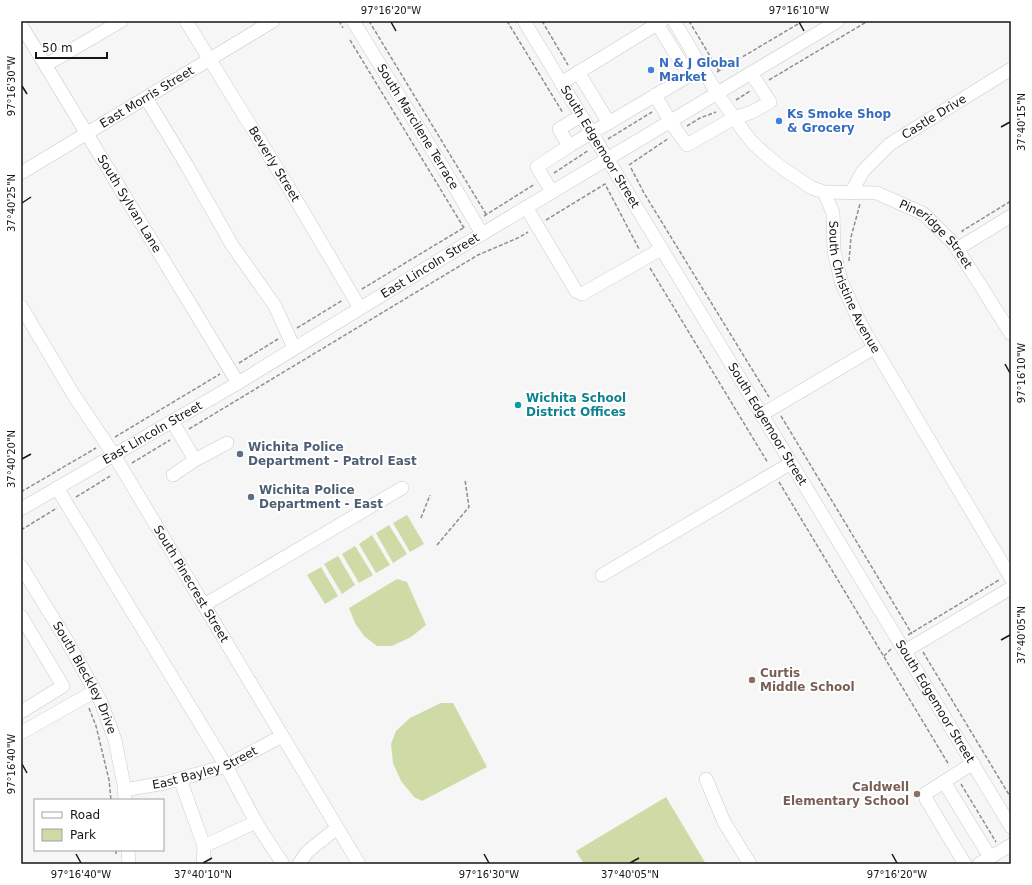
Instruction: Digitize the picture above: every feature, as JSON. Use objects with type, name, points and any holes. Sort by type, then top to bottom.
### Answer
[{"type":"street","points":[[46,65],[121,21]]},
{"type":"street","name":"Beverly Street","points":[[186,21],[360,308]]},
{"type":"street","name":"East Morris Street","points":[[22,169],[86,134],[273,21]]},
{"type":"street","name":"South Edgemoor Street","points":[[524,21],[1011,827]]},
{"type":"street","points":[[674,21],[717,93],[752,142],[768,157],[803,183],[824,192]]},
{"type":"street","points":[[561,82],[660,22],[689,75]]},
{"type":"street","name":"East Lincoln Street","points":[[21,509],[238,383],[526,207],[832,23]]},
{"type":"street","name":"South Marcilene Terrace","points":[[348,24],[444,169],[469,225],[482,234]]},
{"type":"street","name":"South Sylvan Lane","points":[[21,25],[238,383]]},
{"type":"street","name":"Castle Drive","points":[[851,193],[863,171],[890,144],[1011,69]]},
{"type":"street","points":[[578,72],[609,123]]},
{"type":"street","points":[[552,192],[537,167],[569,146],[609,123],[658,101],[689,75],[705,73]]},
{"type":"street","points":[[658,101],[687,145],[734,118],[752,112],[770,102],[751,73]]},
{"type":"street","points":[[146,98],[232,245],[275,306],[294,348]]},
{"type":"street","points":[[569,146],[559,129],[581,116]]},
{"type":"street","name":"Pineridge Street","points":[[824,192],[877,193],[924,214],[955,245],[1011,334]]},
{"type":"street","name":"South Christine Avenue","points":[[824,192],[833,213],[834,251],[841,281],[861,325],[1011,578]]},
{"type":"street","points":[[526,207],[576,291],[582,294],[661,249]]},
{"type":"street","points":[[957,248],[1011,216]]},
{"type":"street","name":"South Pinecrest Street","points":[[21,306],[73,394],[114,455],[359,864]]},
{"type":"street","points":[[761,415],[874,348]]},
{"type":"street","points":[[172,422],[195,460]]},
{"type":"street","points":[[173,475],[195,460],[227,443]]},
{"type":"street","points":[[602,575],[791,463]]},
{"type":"street","points":[[57,488],[226,766],[256,822],[283,864]]},
{"type":"street","points":[[204,605],[402,488]]},
{"type":"street","name":"South Bleckley Drive","points":[[21,566],[67,641],[89,694],[101,702],[114,740],[125,795]]},
{"type":"street","points":[[905,651],[1011,588]]},
{"type":"street","points":[[21,616],[63,686],[21,712]]},
{"type":"street","points":[[21,733],[89,694]]},
{"type":"street","name":"East Bayley Street","points":[[125,795],[226,766],[282,736]]},
{"type":"street","points":[[965,864],[926,799],[925,794],[973,763]]},
{"type":"street","points":[[950,778],[995,854]]},
{"type":"street","points":[[180,779],[204,846],[203,864]]},
{"type":"street","points":[[706,779],[724,822],[750,864]]},
{"type":"street","points":[[204,846],[256,822]]},
{"type":"street","points":[[299,864],[306,852],[337,828]]},
{"type":"street","points":[[128,851],[129,864]]},
{"type":"path","points":[[339,21],[348,24]]},
{"type":"path","points":[[369,21],[486,214]]},
{"type":"path","points":[[507,21],[569,123]]},
{"type":"path","points":[[689,21],[720,71]]},
{"type":"path","points":[[705,73],[720,71],[803,21]]},
{"type":"path","points":[[629,165],[700,118],[719,111],[868,21]]},
{"type":"path","points":[[347,34],[469,225]]},
{"type":"path","points":[[21,492],[106,443],[544,179],[598,145],[658,101]]},
{"type":"path","points":[[631,168],[644,193],[1011,798]]},
{"type":"path","points":[[21,530],[478,255],[520,237],[604,184],[644,258],[774,473],[995,854]]},
{"type":"path","points":[[849,263],[851,237],[860,202]]},
{"type":"path","points":[[437,545],[469,507],[465,480]]},
{"type":"path","points":[[421,518],[430,495]]},
{"type":"path","points":[[89,694],[109,780],[111,799]]},
{"type":"green space","points":[[407,515],[424,544],[410,552],[393,523]]},
{"type":"green space","points":[[389,525],[407,554],[393,563],[376,533]]},
{"type":"green space","points":[[372,535],[390,565],[376,573],[359,544]]},
{"type":"green space","points":[[355,546],[373,575],[359,583],[342,554]]},
{"type":"green space","points":[[338,556],[355,585],[342,594],[324,564]]},
{"type":"green space","points":[[321,567],[338,596],[325,604],[307,575]]},
{"type":"green space","points":[[397,579],[407,582],[426,625],[411,637],[392,646],[377,646],[364,636],[355,623],[349,608]]},
{"type":"green space","points":[[441,703],[453,703],[487,767],[422,801],[414,797],[401,781],[393,763],[391,744],[396,731],[410,718]]},
{"type":"green space","points":[[666,797],[706,864],[584,864],[576,851]]},
{"type":"place","name":"N & J Global Market","points":[[651,70]]},
{"type":"place","name":"Ks Smoke Shop & Grocery","points":[[779,121]]},
{"type":"place","name":"Wichita School District Offices","points":[[518,405]]},
{"type":"place","name":"Wichita Police Department - Patrol East","points":[[240,454]]},
{"type":"place","name":"Wichita Police Department - East","points":[[251,497]]},
{"type":"place","name":"Curtis Middle School","points":[[752,680]]},
{"type":"place","name":"Caldwell Elementary School","points":[[917,794]]}]
